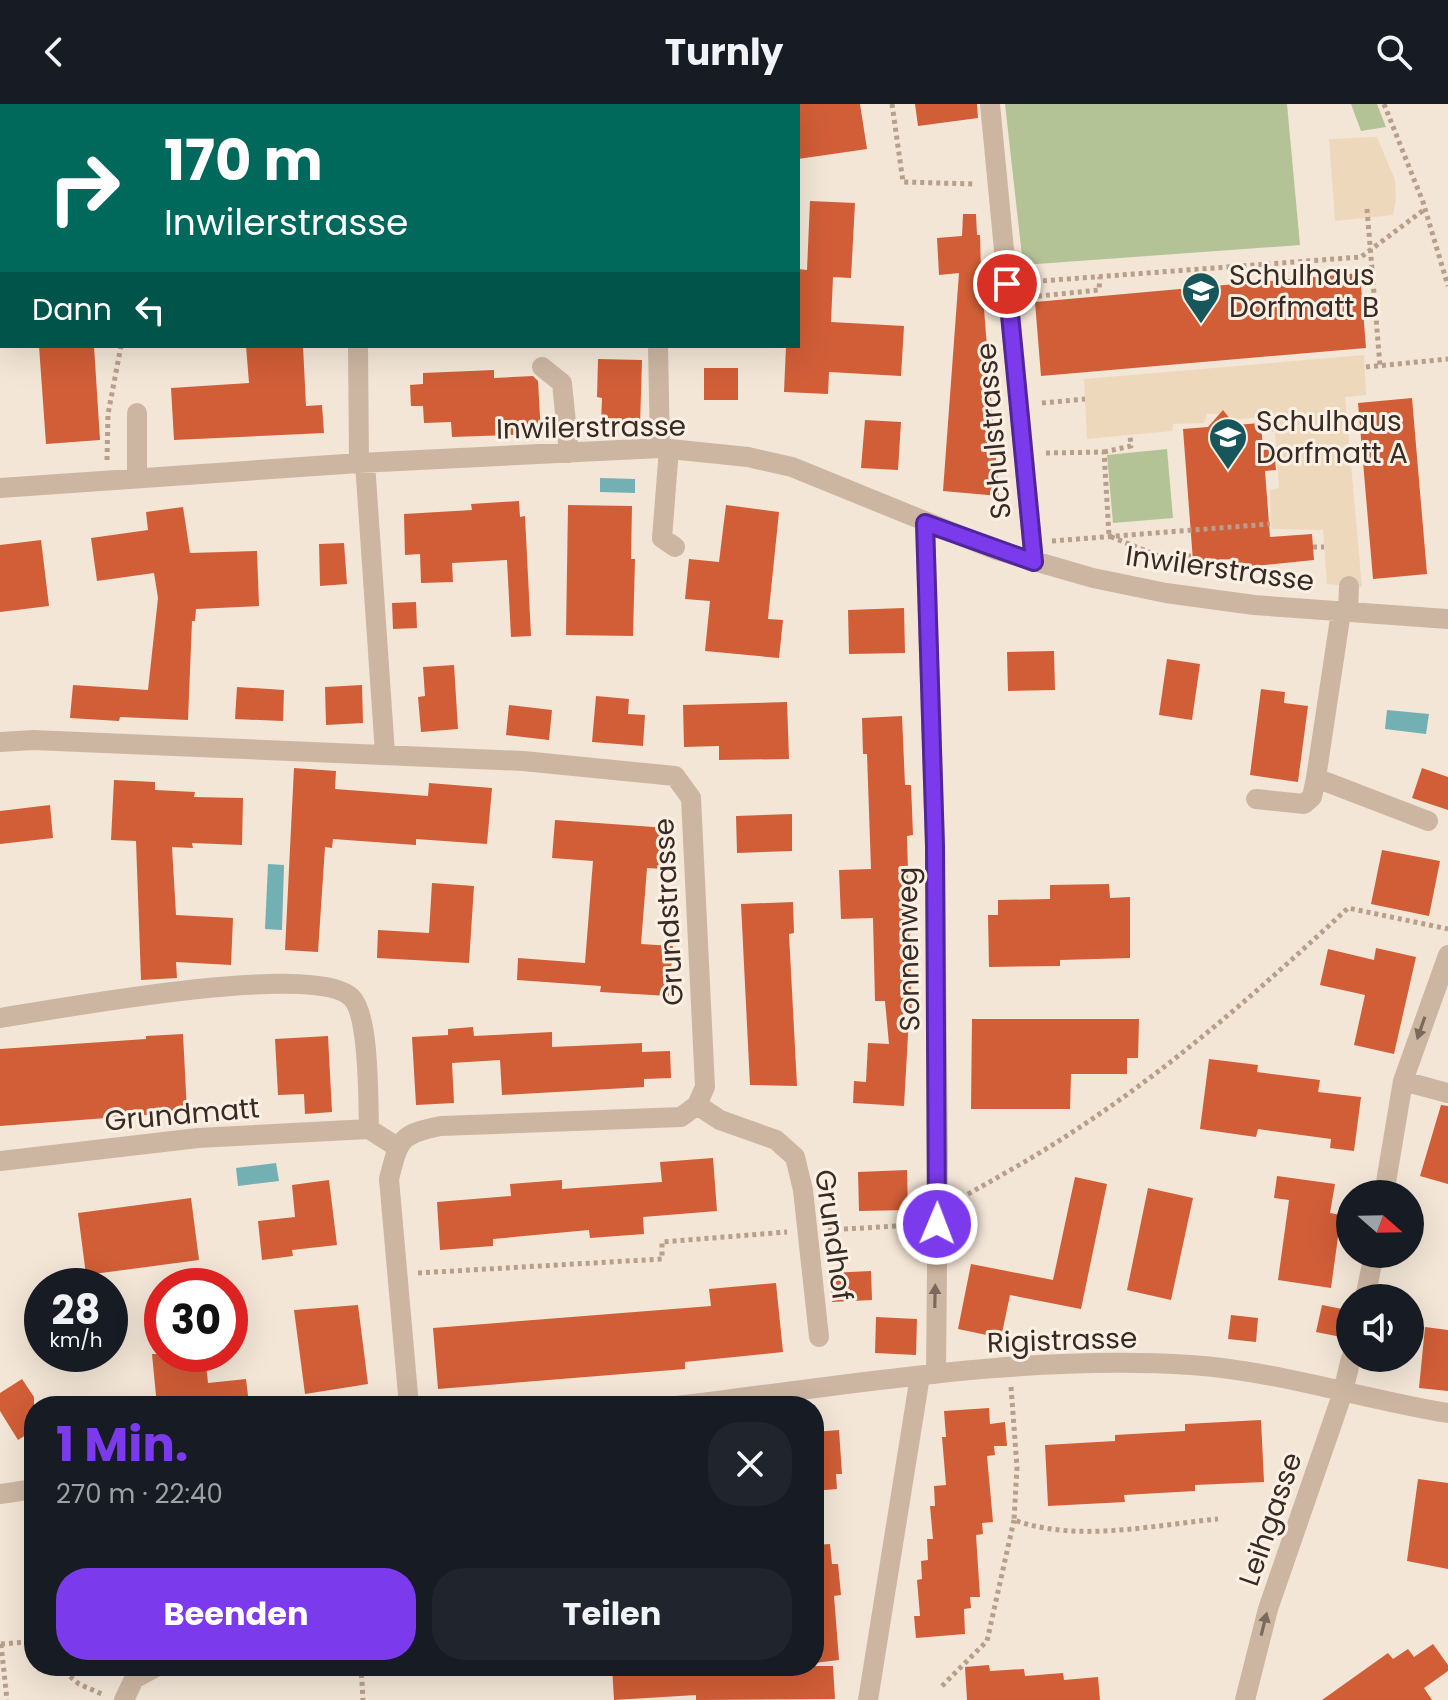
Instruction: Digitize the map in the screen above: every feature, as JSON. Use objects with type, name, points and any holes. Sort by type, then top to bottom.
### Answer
[{"type":"street","name":"Schulstrasse","points":[[990,104],[1033,552]]},
{"type":"street","points":[[358,348],[362,463],[385,753]]},
{"type":"street","points":[[658,348],[664,449],[662,538],[675,547]]},
{"type":"street","points":[[542,367],[562,383],[569,453]]},
{"type":"street","points":[[137,413],[137,478]]},
{"type":"street","name":"Inwilerstrasse","points":[[0,488],[362,463],[664,449],[748,457],[792,467],[925,523],[1166,593],[1254,605],[1448,619]]},
{"type":"street","name":"Sonnenweg","points":[[868,1700],[928,1375],[937,1214],[935,846],[925,523]]},
{"type":"street","points":[[1256,799],[1304,804],[1312,797],[1349,586]]},
{"type":"street","name":"Grundstrasse","points":[[0,742],[33,740],[385,753],[523,761],[675,776],[691,798],[705,1087],[697,1105]]},
{"type":"street","points":[[1316,778],[1428,821]]},
{"type":"street","points":[[1386,1180],[1403,1081],[1448,955]]},
{"type":"street","points":[[0,1018],[193,988],[327,985],[352,997],[361,1016],[366,1045],[369,1129],[397,1147]]},
{"type":"street","points":[[1403,1081],[1448,1093]]},
{"type":"street","points":[[408,1396],[389,1179],[397,1147],[413,1132],[441,1126],[681,1117],[697,1105]]},
{"type":"street","name":"Grundhof","points":[[697,1105],[720,1120],[776,1140],[795,1157],[803,1190],[819,1337]]},
{"type":"street","name":"Grundmatt","points":[[0,1161],[198,1138],[369,1129]]},
{"type":"street","name":"Rigistrasse","points":[[757,1396],[928,1375],[1010,1369],[1106,1363],[1192,1365],[1273,1375],[1448,1413]]},
{"type":"street","name":"Leihgasse","points":[[1245,1700],[1268,1609],[1348,1372]]},
{"type":"street","points":[[0,1494],[24,1490]]},
{"type":"street","points":[[118,1698],[140,1676]]},
{"type":"path","points":[[892,104],[903,182],[997,184]]},
{"type":"path","points":[[1384,104],[1425,209],[1448,286]]},
{"type":"path","points":[[1367,209],[1380,366]]},
{"type":"path","points":[[1007,284],[1361,257],[1425,209]]},
{"type":"path","points":[[1031,312],[1030,297],[1099,290],[1100,277]]},
{"type":"path","points":[[106,480],[108,414],[121,348]]},
{"type":"path","points":[[1366,367],[1448,359]]},
{"type":"path","points":[[1038,414],[1037,404],[1085,399]]},
{"type":"path","points":[[1040,445],[1041,453],[1104,452],[1131,446],[1130,435]]},
{"type":"path","points":[[1104,452],[1109,536]]},
{"type":"path","points":[[1033,552],[1109,536],[1270,524]]},
{"type":"path","points":[[1109,536],[1159,556],[1191,556]]},
{"type":"path","points":[[1313,547],[1324,547]]},
{"type":"path","points":[[397,1274],[662,1259],[662,1242],[808,1231],[937,1214],[1076,1130],[1154,1074],[1248,1000],[1348,908],[1448,929]]},
{"type":"path","points":[[942,1686],[987,1641],[1014,1520],[1017,1467],[1010,1369]]},
{"type":"path","points":[[1014,1520],[1033,1527],[1082,1532],[1218,1519]]},
{"type":"path","points":[[7,1700],[0,1644],[24,1642]]},
{"type":"path","points":[[70,1676],[79,1684],[118,1698]]},
{"type":"path","points":[[362,1676],[363,1700]]},
{"type":"green space","points":[[1005,104],[1287,104],[1300,245],[1023,265]]},
{"type":"green space","points":[[1351,104],[1377,104],[1386,127],[1361,131]]},
{"type":"green space","points":[[1167,449],[1173,518],[1113,523],[1107,455]]},
{"type":"shaded area","points":[[1377,137],[1395,180],[1393,215],[1335,221],[1329,139]]},
{"type":"shaded area","points":[[1364,355],[1366,395],[1345,397],[1362,587],[1327,584],[1323,530],[1271,529],[1270,490],[1279,488],[1275,432],[1266,432],[1263,417],[1233,420],[1226,414],[1207,414],[1204,423],[1173,424],[1172,431],[1087,439],[1084,379]]},
{"type":"water","points":[[600,478],[635,479],[635,493],[600,492]]},
{"type":"water","points":[[1387,710],[1429,714],[1426,734],[1385,729]]},
{"type":"water","points":[[268,864],[284,865],[282,930],[265,929]]},
{"type":"water","points":[[276,1163],[279,1181],[238,1186],[236,1168]]},
{"type":"building","points":[[800,104],[860,104],[867,149],[800,159]]},
{"type":"building","points":[[915,104],[977,104],[978,118],[918,126]]},
{"type":"building","points":[[810,201],[855,203],[851,278],[833,277],[831,322],[904,326],[901,376],[829,372],[828,394],[784,392],[786,348],[800,348],[800,269],[807,270]]},
{"type":"building","points":[[963,214],[976,214],[977,235],[980,235],[999,496],[943,491],[959,273],[939,275],[937,238],[962,236]]},
{"type":"building","name":"Schulhaus Dorfmatt B","points":[[1360,273],[1366,348],[1041,376],[1035,302]]},
{"type":"building","points":[[39,348],[94,348],[100,440],[46,444]]},
{"type":"building","points":[[246,348],[303,348],[306,406],[322,405],[324,433],[174,440],[171,388],[249,383]]},
{"type":"building","points":[[598,359],[642,360],[640,425],[601,424],[602,398],[597,397]]},
{"type":"building","points":[[704,368],[738,368],[738,400],[704,400]]},
{"type":"building","points":[[494,370],[494,378],[533,376],[538,381],[541,434],[452,437],[451,422],[424,423],[423,406],[411,406],[410,385],[423,384],[423,373]]},
{"type":"building","points":[[1412,398],[1427,574],[1373,579],[1358,403]]},
{"type":"building","name":"Schulhaus Dorfmatt A","points":[[1223,410],[1235,425],[1261,423],[1263,450],[1274,449],[1276,470],[1265,471],[1270,537],[1312,534],[1314,560],[1234,568],[1234,559],[1193,561],[1183,429],[1208,427]]},
{"type":"building","points":[[865,420],[901,422],[898,470],[861,468]]},
{"type":"building","points":[[519,501],[520,517],[525,516],[531,636],[511,637],[507,560],[452,563],[453,582],[421,583],[420,554],[405,555],[404,514],[472,510],[471,504]]},
{"type":"building","points":[[568,505],[632,506],[631,559],[635,559],[633,636],[566,635]]},
{"type":"building","points":[[726,505],[779,512],[768,619],[783,620],[779,658],[705,651],[710,601],[685,599],[689,559],[719,562]]},
{"type":"building","points":[[183,507],[190,553],[257,551],[259,606],[196,609],[195,621],[192,621],[188,720],[70,718],[73,685],[148,690],[158,598],[154,573],[97,581],[91,538],[148,530],[146,512]]},
{"type":"building","points":[[41,540],[49,606],[0,612],[0,545]]},
{"type":"building","points":[[344,543],[347,584],[320,586],[319,544]]},
{"type":"building","points":[[416,602],[417,628],[393,629],[392,603]]},
{"type":"building","points":[[904,608],[905,653],[849,654],[848,610]]},
{"type":"building","points":[[1054,651],[1055,690],[1008,691],[1007,652]]},
{"type":"building","points":[[1167,659],[1200,664],[1192,720],[1159,715]]},
{"type":"building","points":[[454,665],[458,729],[421,732],[418,697],[425,696],[423,667]]},
{"type":"building","points":[[362,685],[363,723],[326,725],[325,687]]},
{"type":"building","points":[[237,687],[284,690],[283,721],[235,719]]},
{"type":"building","points":[[1261,689],[1285,692],[1284,703],[1308,706],[1298,782],[1250,775]]},
{"type":"building","points":[[596,696],[629,699],[628,714],[645,715],[643,746],[592,742]]},
{"type":"building","points":[[787,702],[789,759],[719,760],[719,746],[684,747],[683,705]]},
{"type":"building","points":[[509,705],[552,710],[549,740],[506,735]]},
{"type":"building","points":[[902,716],[905,785],[911,785],[913,835],[907,836],[912,1017],[909,1017],[904,1106],[853,1103],[854,1081],[866,1082],[868,1043],[889,1044],[885,1001],[875,1001],[873,918],[841,919],[839,870],[871,869],[867,754],[863,754],[862,718]]},
{"type":"building","points":[[294,768],[336,771],[335,789],[428,796],[429,783],[492,788],[487,844],[416,839],[416,845],[333,839],[332,848],[325,847],[318,952],[285,950]]},
{"type":"building","points":[[1422,768],[1448,777],[1448,810],[1412,798]]},
{"type":"building","points":[[114,780],[155,782],[155,790],[195,792],[194,797],[243,798],[242,845],[192,843],[193,848],[172,847],[176,915],[233,918],[231,965],[176,962],[177,978],[141,980],[136,841],[111,840]]},
{"type":"building","points":[[50,805],[53,838],[0,844],[0,811]]},
{"type":"building","points":[[792,814],[792,851],[737,853],[736,816]]},
{"type":"building","points":[[555,820],[668,828],[664,869],[647,868],[641,944],[673,946],[669,996],[600,992],[601,986],[517,980],[518,958],[585,963],[593,861],[552,858]]},
{"type":"building","points":[[1382,850],[1440,861],[1429,916],[1371,904]]},
{"type":"building","points":[[432,883],[474,886],[469,963],[377,958],[378,930],[429,933]]},
{"type":"building","points":[[1109,884],[1110,898],[1130,897],[1130,958],[1060,960],[1060,966],[989,967],[988,915],[998,915],[998,900],[1050,899],[1050,885]]},
{"type":"building","points":[[793,902],[794,933],[789,934],[797,1086],[750,1085],[741,904]]},
{"type":"building","points":[[1376,948],[1416,957],[1394,1054],[1354,1045],[1365,995],[1320,985],[1328,949],[1374,960]]},
{"type":"building","points":[[972,1019],[1139,1019],[1138,1058],[1127,1058],[1127,1074],[1071,1074],[1070,1109],[971,1109]]},
{"type":"building","points":[[473,1027],[474,1036],[552,1032],[552,1047],[642,1043],[642,1052],[670,1051],[671,1078],[644,1079],[644,1087],[502,1095],[500,1060],[452,1063],[454,1103],[416,1105],[412,1037],[448,1035],[448,1029]]},
{"type":"building","points":[[183,1034],[187,1112],[0,1126],[0,1049]]},
{"type":"building","points":[[328,1036],[332,1112],[305,1114],[304,1094],[278,1095],[275,1039]]},
{"type":"building","points":[[1209,1059],[1258,1065],[1257,1072],[1320,1080],[1318,1092],[1361,1097],[1354,1151],[1330,1148],[1331,1139],[1258,1129],[1256,1137],[1200,1129]]},
{"type":"building","points":[[1441,1105],[1448,1106],[1448,1184],[1420,1176]]},
{"type":"building","points":[[713,1158],[717,1211],[643,1217],[644,1234],[590,1238],[589,1230],[493,1239],[493,1246],[440,1250],[437,1202],[511,1196],[510,1184],[562,1180],[562,1189],[662,1182],[660,1162]]},
{"type":"building","points":[[907,1170],[908,1210],[859,1211],[858,1172]]},
{"type":"building","points":[[1277,1176],[1335,1184],[1330,1213],[1336,1214],[1336,1252],[1331,1288],[1278,1280],[1289,1200],[1274,1198]]},
{"type":"building","points":[[1075,1177],[1107,1184],[1081,1309],[1010,1295],[1001,1338],[958,1329],[971,1264],[1053,1280]]},
{"type":"building","points":[[329,1180],[337,1245],[292,1250],[293,1256],[262,1260],[258,1221],[295,1217],[292,1185]]},
{"type":"building","points":[[1148,1188],[1193,1198],[1171,1300],[1127,1290]]},
{"type":"building","points":[[191,1198],[199,1260],[128,1269],[85,1268],[78,1213]]},
{"type":"building","points":[[871,1271],[872,1300],[832,1302],[830,1273]]},
{"type":"building","points":[[776,1283],[783,1352],[685,1362],[685,1369],[438,1389],[433,1328],[711,1306],[709,1289]]},
{"type":"building","points":[[358,1305],[368,1384],[305,1394],[294,1310]]},
{"type":"building","points":[[1322,1305],[1336,1308],[1336,1336],[1316,1332]]},
{"type":"building","points":[[1231,1315],[1258,1318],[1256,1342],[1228,1339]]},
{"type":"building","points":[[876,1317],[917,1319],[916,1355],[875,1353]]},
{"type":"building","points":[[1425,1327],[1448,1330],[1448,1391],[1419,1388],[1421,1372],[1424,1372]]},
{"type":"building","points":[[154,1372],[207,1372],[208,1383],[246,1379],[248,1396],[156,1396]]},
{"type":"building","points":[[22,1379],[33,1396],[24,1396],[24,1436],[18,1440],[0,1411],[0,1393]]},
{"type":"building","points":[[989,1408],[990,1424],[1005,1422],[1007,1446],[994,1446],[995,1455],[987,1456],[993,1522],[982,1523],[983,1534],[976,1535],[980,1597],[970,1597],[971,1608],[964,1609],[965,1634],[916,1638],[914,1616],[920,1616],[917,1580],[922,1579],[921,1561],[928,1560],[927,1539],[933,1539],[930,1506],[935,1506],[934,1486],[946,1485],[942,1437],[946,1437],[944,1411]]},
{"type":"building","points":[[1261,1420],[1264,1482],[1195,1485],[1195,1491],[1124,1495],[1125,1502],[1048,1506],[1045,1445],[1115,1441],[1115,1435],[1185,1431],[1185,1424]]},
{"type":"building","points":[[839,1430],[842,1474],[836,1474],[837,1489],[824,1490],[824,1431]]},
{"type":"building","points":[[1418,1479],[1448,1483],[1448,1569],[1407,1561]]},
{"type":"building","points":[[824,1544],[830,1544],[832,1564],[838,1564],[841,1595],[834,1596],[839,1660],[824,1662]]},
{"type":"building","points":[[1433,1644],[1448,1665],[1448,1671],[1424,1688],[1432,1700],[1322,1700],[1388,1653],[1393,1659],[1408,1649],[1414,1657]]},
{"type":"building","points":[[989,1665],[990,1671],[1024,1669],[1025,1676],[1063,1673],[1064,1680],[1098,1677],[1100,1700],[967,1700],[965,1667]]},
{"type":"building","points":[[824,1666],[833,1666],[835,1699],[696,1700],[696,1695],[614,1700],[613,1676],[824,1676]]},
{"type":"place","name":"Schulhaus Dorfmatt B","points":[[1201,325]]},
{"type":"place","name":"Schulhaus Dorfmatt A","points":[[1228,471]]},
{"type":"route","points":[[937,1224],[935,846],[925,523],[1034,562],[1007,284]]}]
